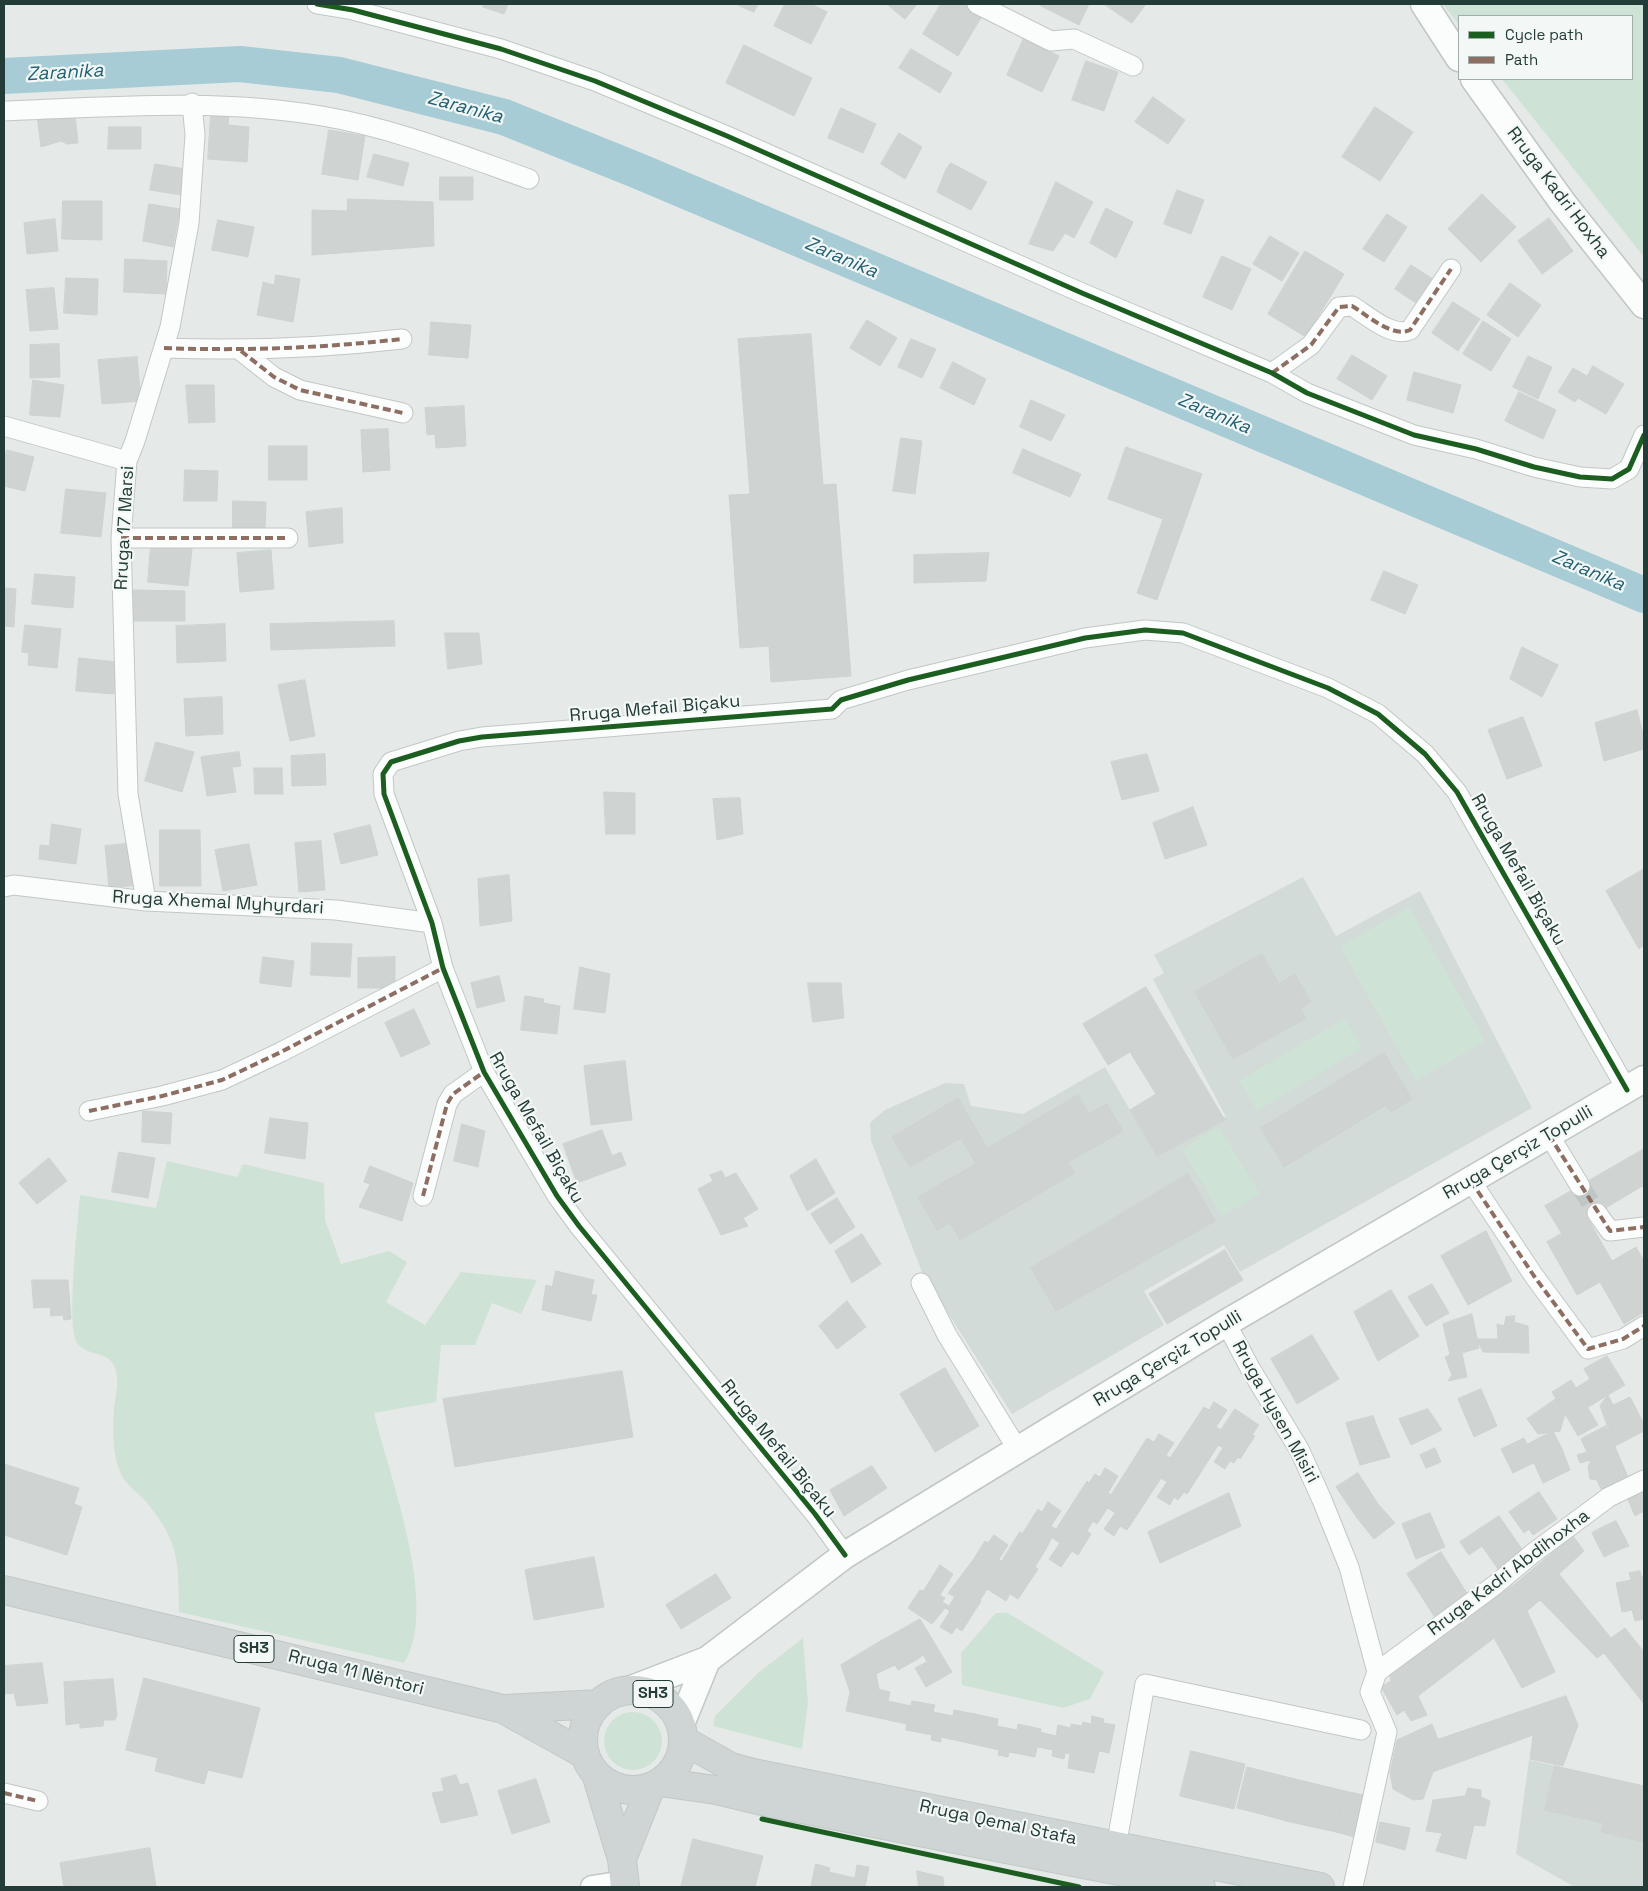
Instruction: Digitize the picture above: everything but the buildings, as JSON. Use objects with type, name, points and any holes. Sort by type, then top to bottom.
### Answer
[{"type":"main road","points":[[1424,4],[1458,56]]},
{"type":"main road","name":"Rruga Kadri Hoxha","points":[[1475,80],[1563,203],[1644,305]]},
{"type":"main road","name":"Rruga Çerçiz Topulli","points":[[707,1660],[845,1555],[1226,1323],[1636,1084]]},
{"type":"main road","name":"Rruga 11 Nëntori","points":[[4,1590],[503,1709],[599,1704]]},
{"type":"main road","points":[[629,1690],[707,1660]]},
{"type":"main road","points":[[624,1876],[655,1785],[677,1764],[682,1732],[707,1660]]},
{"type":"main road","name":"SH3","points":[[624,1876],[582,1741],[584,1728],[590,1714],[599,1704],[612,1695],[629,1690],[650,1692],[664,1701],[674,1712],[682,1732]]},
{"type":"main road","name":"Rruga 11 Nëntori","points":[[503,1709],[591,1766]]},
{"type":"main road","name":"Rruga Qemal Stafa","points":[[682,1732],[731,1767],[753,1773],[1320,1887]]},
{"type":"main road","name":"SH3","points":[[591,1766],[609,1786],[623,1790],[655,1785]]},
{"type":"main road","name":"Rruga Qemal Stafa","points":[[655,1785],[716,1790],[776,1804],[1202,1887]]},
{"type":"street","points":[[317,4],[353,10],[501,49],[594,81],[736,140],[1272,373],[1307,393],[1414,435],[1580,477],[1612,479],[1629,470],[1644,435]]},
{"type":"street","points":[[977,4],[1051,41],[1074,39],[1133,66]]},
{"type":"street","points":[[4,112],[192,103],[266,108],[323,116],[378,128],[528,179]]},
{"type":"street","name":"Rruga 17 Marsi","points":[[146,900],[128,794],[120,538],[127,460],[164,348],[178,287],[189,223],[195,145],[192,103]]},
{"type":"street","points":[[1272,373],[1311,345],[1339,307],[1345,305],[1352,306],[1392,330],[1404,333],[1410,330],[1451,269]]},
{"type":"street","points":[[164,348],[240,350],[343,346],[402,338]]},
{"type":"street","points":[[240,350],[274,377],[300,390],[403,414]]},
{"type":"street","points":[[4,426],[127,460]]},
{"type":"street","points":[[120,538],[288,538]]},
{"type":"street","name":"Rruga Mefail Biçaku","points":[[845,1555],[815,1514],[579,1226],[557,1196],[484,1072],[443,968],[432,923],[384,794],[383,774],[391,762],[459,741],[482,737],[832,709],[841,700],[908,680],[1085,638],[1145,630],[1182,633],[1328,688],[1378,714],[1425,754],[1457,792],[1636,1084]]},
{"type":"street","name":"Rruga Xhemal Myhyrdari","points":[[7,883],[146,900],[336,910],[432,923]]},
{"type":"street","points":[[89,1111],[162,1096],[222,1080],[281,1052],[443,968]]},
{"type":"street","points":[[423,1196],[447,1104],[453,1094],[484,1072]]},
{"type":"street","points":[[1549,1135],[1580,1186]]},
{"type":"street","points":[[1471,1181],[1534,1276],[1588,1349],[1623,1339],[1644,1326]]},
{"type":"street","points":[[1597,1213],[1610,1231],[1644,1227]]},
{"type":"street","points":[[921,1283],[947,1335],[1018,1450]]},
{"type":"street","name":"Rruga Hysen Misiri","points":[[1226,1323],[1250,1368],[1300,1451],[1322,1500],[1349,1566],[1378,1672]]},
{"type":"street","name":"Rruga Kadri Abdihoxha","points":[[1378,1672],[1609,1497],[1644,1480]]},
{"type":"street","points":[[1353,1887],[1387,1732],[1370,1692],[1378,1672]]},
{"type":"street","points":[[1116,1847],[1145,1684],[1361,1730]]},
{"type":"street","points":[[4,1793],[38,1801]]},
{"type":"street","points":[[592,1887],[624,1876]]},
{"type":"shaded area","points":[[1303,877],[1336,936],[1420,891],[1532,1108],[1240,1272],[1224,1245],[1144,1291],[1164,1325],[1012,1414],[922,1272],[871,1141],[870,1123],[885,1110],[945,1083],[964,1084],[971,1106],[1023,1114],[1105,1067],[1157,1156],[1227,1119],[1153,979],[1164,973],[1154,955]]},
{"type":"shaded area","points":[[1529,1760],[1644,1786],[1644,1887],[1575,1887],[1516,1854]]},
{"type":"green space","points":[[1443,4],[1644,4],[1644,257],[1503,80],[1633,80],[1633,15],[1458,15],[1458,24]]},
{"type":"green space","points":[[1409,907],[1485,1041],[1416,1081],[1340,947]]},
{"type":"green space","points":[[1345,1018],[1362,1048],[1257,1111],[1239,1081]]},
{"type":"green space","points":[[1219,1127],[1260,1194],[1222,1216],[1182,1149]]},
{"type":"green space","points":[[167,1161],[237,1177],[243,1164],[324,1183],[325,1220],[341,1264],[389,1251],[407,1262],[386,1302],[425,1325],[461,1272],[537,1280],[521,1314],[492,1303],[475,1345],[441,1345],[436,1402],[374,1413],[400,1505],[414,1576],[417,1609],[414,1639],[404,1663],[179,1612],[177,1566],[175,1554],[166,1530],[143,1499],[125,1481],[117,1465],[113,1432],[117,1385],[115,1368],[107,1358],[82,1348],[77,1343],[74,1333],[73,1316],[74,1272],[80,1195],[156,1208]]},
{"type":"green space","points":[[996,1613],[1008,1613],[1104,1672],[1090,1699],[1063,1708],[962,1685],[961,1653]]},
{"type":"green space","points":[[803,1638],[808,1703],[802,1749],[713,1726],[715,1716],[758,1673]]},
{"type":"green space","points":[[633,1712],[644,1714],[657,1725],[662,1741],[660,1752],[649,1765],[633,1770],[622,1768],[609,1757],[604,1741],[606,1730],[617,1717]]},
{"type":"waterway","name":"Zaranika","points":[[4,76],[240,64],[339,75],[504,117],[636,170],[1644,595]]},
{"type":"tunnel","points":[[1580,1186],[1597,1213]]},
{"type":"marked path","points":[[1272,373],[1311,345],[1339,307],[1352,306],[1395,331],[1403,332],[1410,330],[1451,269]]},
{"type":"marked path","points":[[164,348],[283,348],[343,345],[402,339]]},
{"type":"marked path","points":[[241,351],[274,377],[300,390],[403,413]]},
{"type":"marked path","points":[[121,538],[288,538]]},
{"type":"marked path","points":[[89,1111],[162,1096],[222,1080],[281,1052],[443,968]]},
{"type":"marked path","points":[[423,1196],[447,1104],[453,1094],[484,1072]]},
{"type":"marked path","points":[[1549,1135],[1610,1231],[1644,1227]]},
{"type":"marked path","points":[[1471,1181],[1534,1276],[1588,1349],[1623,1339],[1644,1326]]},
{"type":"marked path","points":[[4,1793],[38,1801]]},
{"type":"cycle path","points":[[317,4],[353,10],[501,49],[595,81],[727,136],[1082,293],[1272,373],[1307,393],[1414,435],[1476,449],[1534,467],[1580,477],[1612,479],[1629,469],[1644,435]]},
{"type":"cycle path","points":[[845,1555],[815,1514],[579,1226],[557,1196],[484,1072],[443,968],[432,923],[384,794],[383,774],[391,762],[459,741],[482,737],[832,709],[841,700],[908,680],[1085,638],[1145,630],[1183,633],[1328,688],[1378,714],[1425,754],[1457,792],[1627,1090]]},
{"type":"cycle path","points":[[762,1819],[1079,1887]]}]
